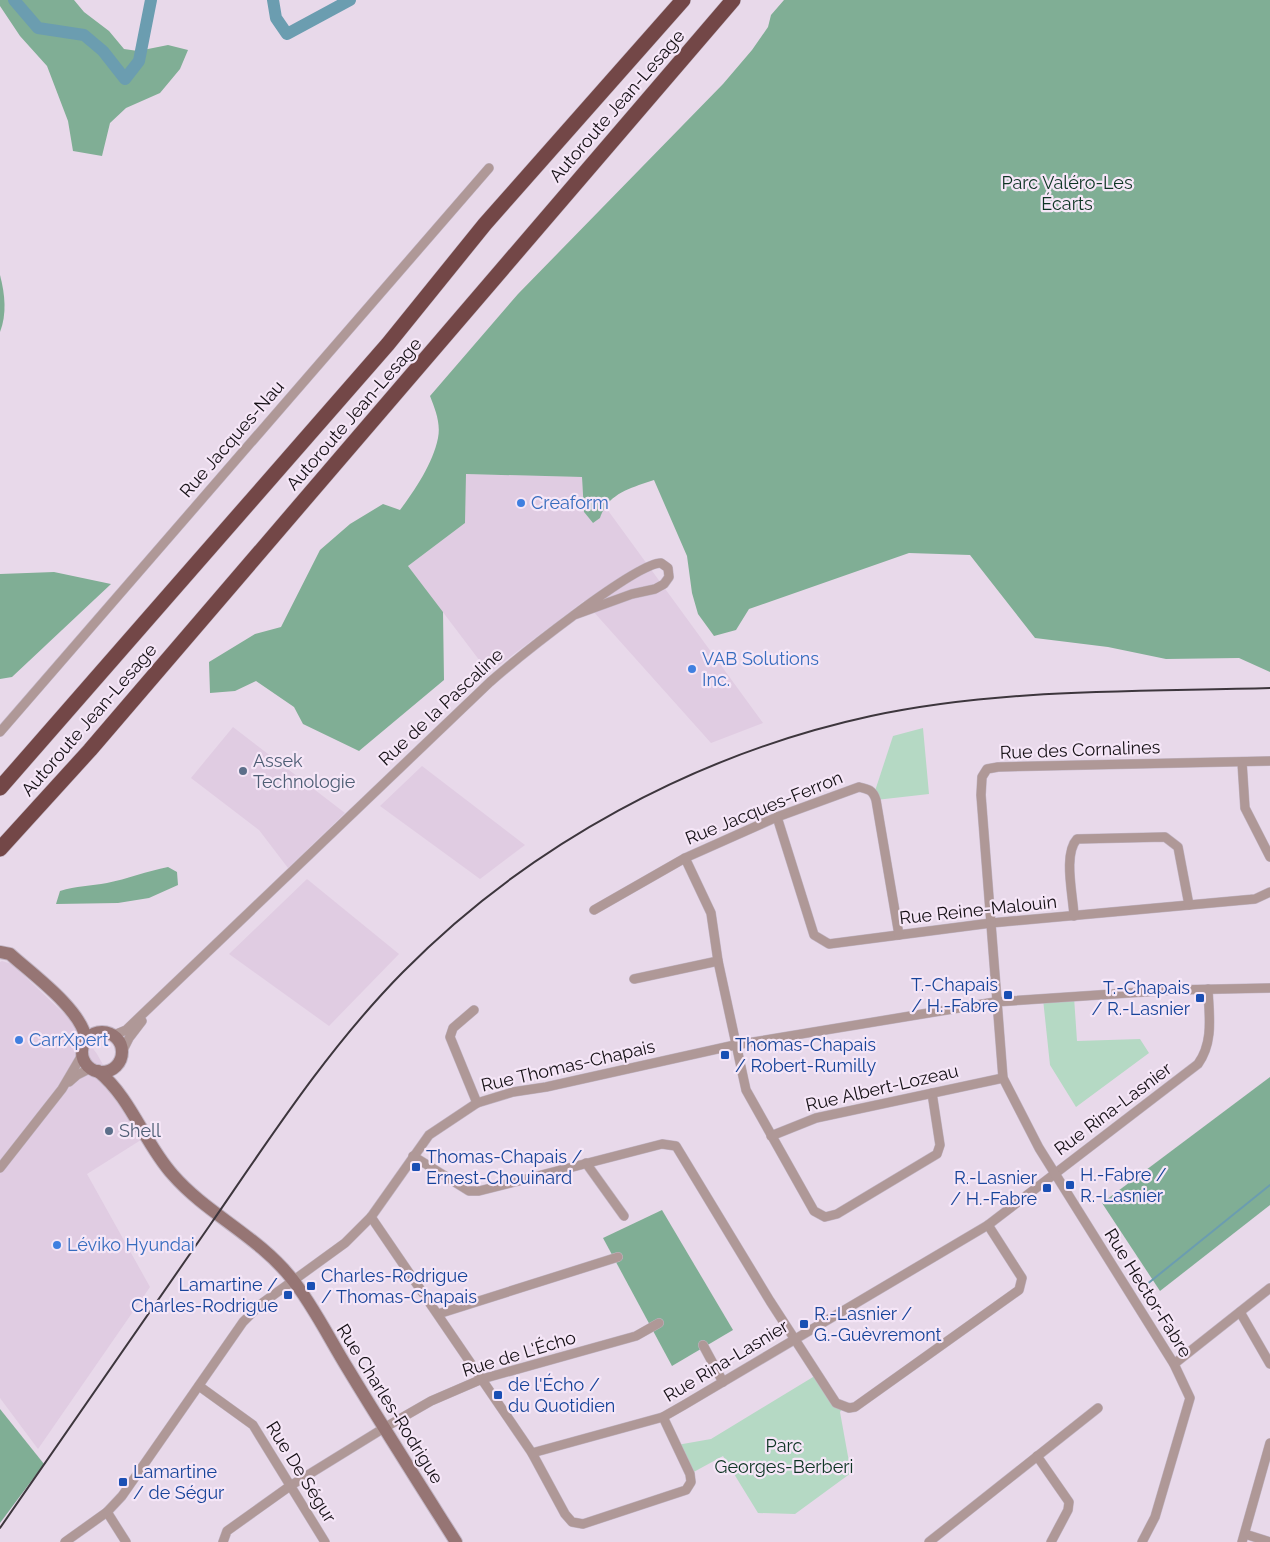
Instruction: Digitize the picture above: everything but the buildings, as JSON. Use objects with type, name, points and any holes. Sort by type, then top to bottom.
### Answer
[{"type":"highway","name":"Autoroute Jean-Lesage","points":[[0,788],[388,344],[485,224],[683,0]]},
{"type":"highway","name":"Autoroute Jean-Lesage","points":[[0,849],[97,742],[733,0]]},
{"type":"street","name":"Rue Jacques-Nau","points":[[0,732],[489,168]]},
{"type":"street","name":"Rue de la Pascaline","points":[[109,1033],[126,1030],[490,682],[574,615],[646,566],[661,563],[668,568],[669,577],[664,584],[655,589],[632,594],[574,615]]},
{"type":"street","name":"Rue des Cornalines","points":[[991,923],[980,795],[982,777],[987,769],[998,767],[1270,761]]},
{"type":"street","points":[[1242,762],[1245,808],[1270,857]]},
{"type":"street","name":"Rue Jacques-Ferron","points":[[594,910],[685,858],[777,817],[859,787],[868,789],[874,794],[899,935]]},
{"type":"street","name":"Rue Reine-Malouin","points":[[777,817],[814,935],[829,944],[991,923],[1255,899],[1270,892]]},
{"type":"street","points":[[1074,916],[1070,856],[1071,846],[1078,839],[1165,837],[1178,847],[1189,905]]},
{"type":"street","points":[[685,858],[711,913],[718,961],[746,1090],[814,1211],[825,1217],[837,1214],[937,1154],[940,1145],[932,1093]]},
{"type":"street","name":"Rue Hector-Fabre","points":[[991,923],[995,1002],[1003,1078],[1039,1148],[1174,1364],[1190,1398],[1154,1517],[1142,1542]]},
{"type":"street","points":[[0,952],[10,954],[71,1010],[119,1039],[123,1050],[119,1063],[110,1071],[94,1070],[77,1074],[62,1089],[0,1168]]},
{"type":"street","points":[[634,979],[718,961]]},
{"type":"street","name":"Rue Thomas-Chapais","points":[[65,1542],[107,1512],[122,1496],[243,1322],[261,1304],[345,1243],[371,1217],[412,1156],[429,1135],[477,1103],[513,1092],[546,1087],[735,1045],[995,1002],[1208,989],[1270,988]]},
{"type":"street","name":"Rue Rina-Lasnier","points":[[532,1453],[663,1417],[988,1225],[1198,1064],[1207,1052],[1209,1041],[1208,989]]},
{"type":"street","name":"Rue de la Pascaline","points":[[123,1050],[129,1038],[162,996]]},
{"type":"street","points":[[71,1010],[82,1027],[86,1039]]},
{"type":"street","points":[[474,1010],[453,1028],[450,1037],[477,1103]]},
{"type":"street","points":[[94,1070],[85,1063],[82,1055],[82,1046],[86,1039],[95,1032],[109,1033]]},
{"type":"street","points":[[62,1089],[82,1055]]},
{"type":"street","name":"Rue Charles-Rodrigue","points":[[119,1063],[118,1074],[130,1101],[132,1111]]},
{"type":"street","name":"Rue Charles-Rodrigue","points":[[94,1070],[114,1085],[132,1111],[162,1163],[188,1191],[256,1242],[292,1280],[456,1542]]},
{"type":"street","name":"Rue Albert-Lozeau","points":[[771,1136],[816,1118],[1003,1078]]},
{"type":"street","points":[[412,1156],[470,1191],[479,1192],[662,1144],[676,1146],[836,1403],[849,1408],[855,1407],[1020,1290],[1022,1278],[988,1225]]},
{"type":"street","points":[[586,1163],[624,1216]]},
{"type":"street","points":[[371,1217],[532,1453],[565,1514],[572,1522],[583,1524],[686,1490],[691,1482],[690,1474],[663,1417]]},
{"type":"street","points":[[438,1314],[618,1257]]},
{"type":"street","points":[[1174,1364],[1270,1288]]},
{"type":"street","points":[[1240,1312],[1270,1364]]},
{"type":"street","name":"Rue de L'Écho","points":[[223,1542],[226,1530],[290,1486],[431,1401],[482,1379],[636,1336],[659,1323]]},
{"type":"street","points":[[703,1345],[723,1382]]},
{"type":"street","name":"Rue De Ségur","points":[[199,1386],[253,1425],[325,1542]]},
{"type":"street","points":[[929,1542],[1098,1408]]},
{"type":"street","points":[[1270,1443],[1243,1538],[1270,1542]]},
{"type":"street","points":[[1037,1456],[1069,1502],[1068,1510],[1051,1542]]},
{"type":"street","points":[[107,1512],[126,1542]]},
{"type":"shaded area","points":[[465,474],[582,477],[584,512],[593,523],[600,518],[604,505],[763,723],[711,743],[584,601],[489,673],[408,566],[465,523]]},
{"type":"shaded area","points":[[233,727],[345,813],[288,868],[259,830],[191,778]]},
{"type":"shaded area","points":[[422,766],[525,845],[480,879],[380,806]]},
{"type":"shaded area","points":[[307,879],[399,954],[329,1026],[229,954]]},
{"type":"shaded area","points":[[0,962],[12,964],[76,1025],[97,1054],[144,1138],[87,1174],[150,1287],[38,1449],[0,1398]]},
{"type":"green space","points":[[0,0],[74,0],[84,12],[109,31],[124,49],[138,51],[168,45],[188,50],[180,69],[160,93],[126,108],[110,123],[102,156],[73,151],[68,121],[47,66],[20,36],[0,6]]},
{"type":"green space","name":"Parc Valéro-Les Écarts","points":[[784,0],[1270,0],[1270,672],[1239,658],[1166,659],[1108,647],[1035,638],[970,555],[909,553],[749,609],[736,630],[714,636],[698,614],[692,593],[687,556],[654,480],[629,489],[615,497],[600,518],[593,523],[584,512],[582,477],[466,474],[465,523],[408,566],[443,612],[444,680],[359,751],[303,724],[294,707],[256,681],[235,691],[210,693],[209,662],[255,634],[281,627],[320,550],[350,524],[383,504],[400,510],[423,476],[436,447],[439,427],[430,396],[518,294],[723,84],[752,50],[768,27],[771,15]]},
{"type":"green space","points":[[0,275],[3,289],[4,318],[0,332]]},
{"type":"green space","points":[[54,572],[111,584],[12,677],[0,679],[0,574]]},
{"type":"green space","points":[[923,728],[929,794],[876,800],[874,794],[893,736]]},
{"type":"green space","points":[[168,867],[177,872],[178,885],[149,898],[118,903],[56,904],[60,891],[107,883]]},
{"type":"green space","points":[[1074,997],[1077,1041],[1140,1039],[1149,1053],[1076,1107],[1050,1065],[1043,999]]},
{"type":"green space","points":[[1270,1077],[1270,1205],[1160,1291],[1102,1203]]},
{"type":"green space","points":[[662,1210],[733,1330],[672,1366],[603,1238]]},
{"type":"green space","name":"Parc Georges-Berberi","points":[[818,1374],[843,1407],[840,1412],[851,1473],[795,1514],[758,1513],[723,1456],[690,1474],[677,1445],[711,1439]]},
{"type":"green space","points":[[0,1409],[44,1464],[0,1523]]},
{"type":"waterway","points":[[14,0],[38,28],[84,35],[103,51],[125,79],[139,61],[151,0]]},
{"type":"waterway","points":[[273,0],[276,18],[287,34],[350,0]]},
{"type":"waterway","points":[[1146,1285],[1270,1185]]},
{"type":"railway","points":[[0,1528],[301,1094],[350,1031],[403,972],[452,926],[504,884],[560,845],[618,811],[679,780],[742,754],[806,733],[871,716],[970,700],[1020,696],[1120,691],[1270,688]]},
{"type":"place","name":"Creaform","points":[[521,503]]},
{"type":"place","name":"VAB Solutions Inc.","points":[[692,669]]},
{"type":"place","name":"Assek Technologie","points":[[243,771]]},
{"type":"place","name":"T.-Chapais / H.-Fabre","points":[[1008,995]]},
{"type":"place","name":"T.-Chapais / R.-Lasnier","points":[[1200,998]]},
{"type":"place","name":"CarrXpert","points":[[19,1040]]},
{"type":"place","name":"Thomas-Chapais / Robert-Rumilly","points":[[725,1055]]},
{"type":"place","name":"Shell","points":[[109,1131]]},
{"type":"place","name":"Thomas-Chapais / Ernest-Chouinard","points":[[416,1167]]},
{"type":"place","name":"H.-Fabre / R.-Lasnier","points":[[1070,1185]]},
{"type":"place","name":"R.-Lasnier / H.-Fabre","points":[[1047,1188]]},
{"type":"place","name":"Léviko Hyundai","points":[[57,1245]]},
{"type":"place","name":"Charles-Rodrigue / Thomas-Chapais","points":[[311,1286]]},
{"type":"place","name":"Lamartine / Charles-Rodrigue","points":[[288,1295]]},
{"type":"place","name":"R.-Lasnier / G.-Guèvremont","points":[[804,1324]]},
{"type":"place","name":"de l'Écho / du Quotidien","points":[[498,1395]]},
{"type":"place","name":"Lamartine / de Ségur","points":[[123,1482]]}]
